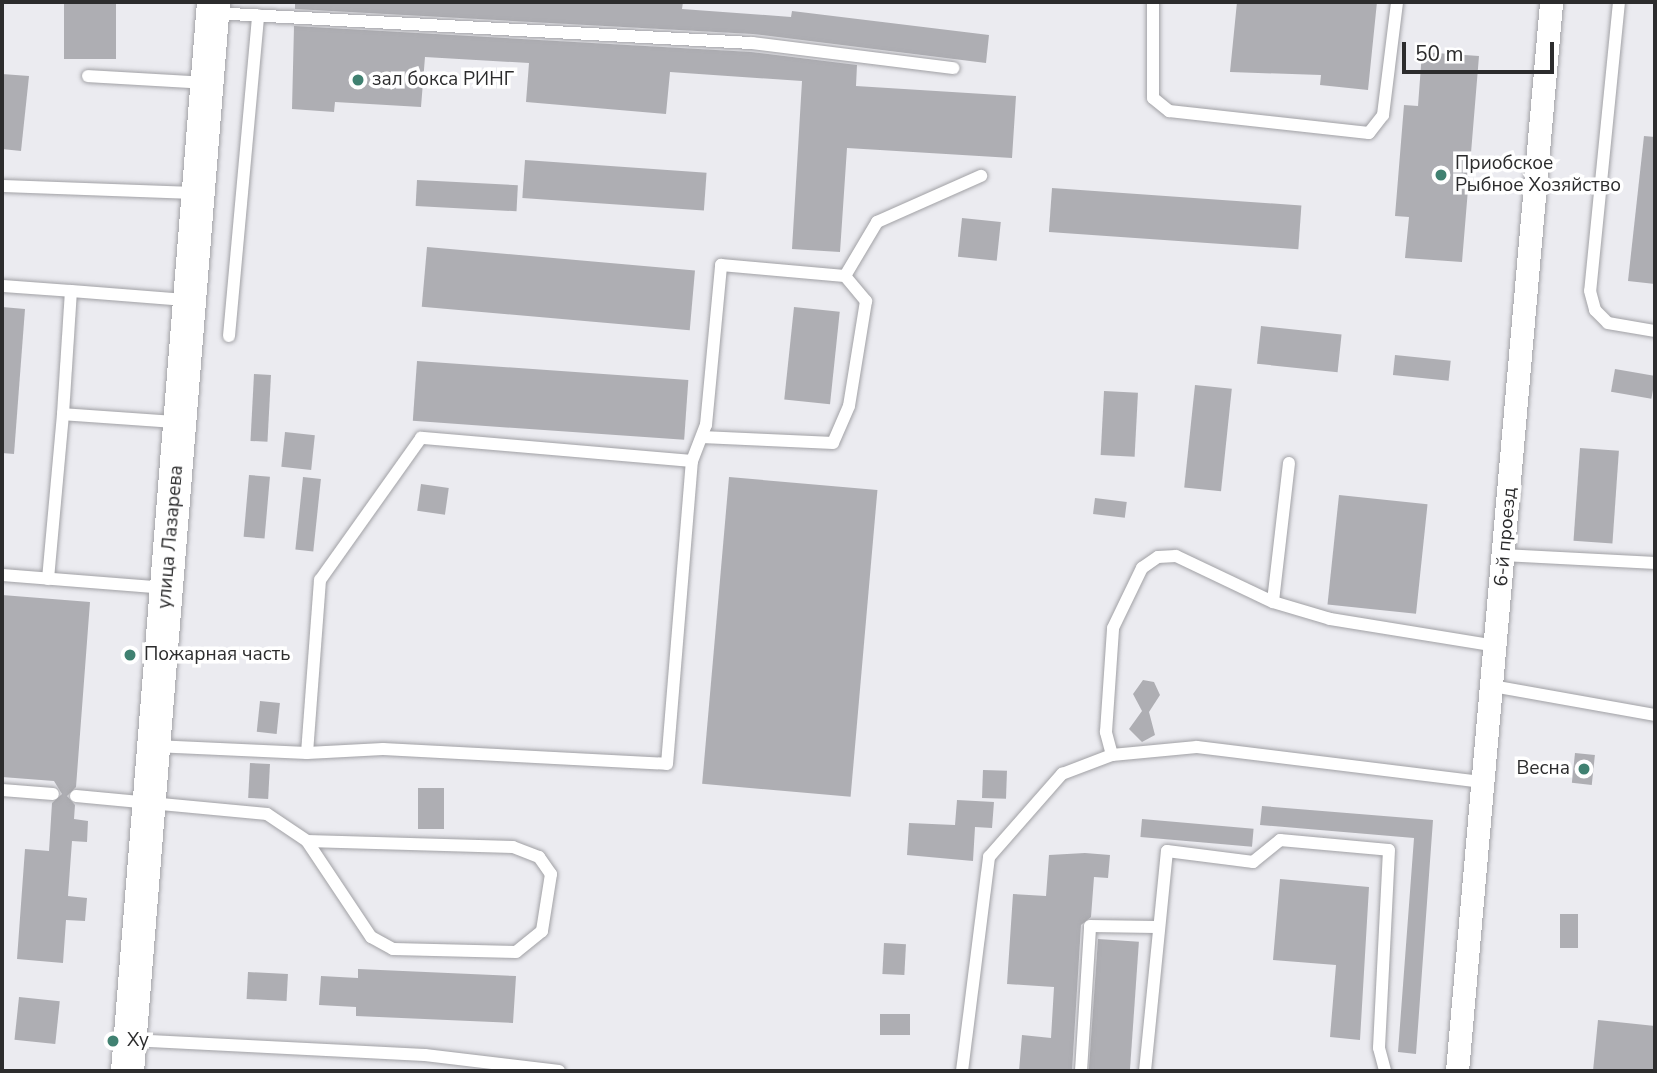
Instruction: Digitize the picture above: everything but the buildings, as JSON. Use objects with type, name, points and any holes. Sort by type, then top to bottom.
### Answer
[{"type":"main road","name":"улица Лазарева","points":[[128,1056],[213,7]]},
{"type":"street","name":"6-й проезд","points":[[1457,1071],[1481,782],[1504,555],[1550,2]]},
{"type":"lane","points":[[1153,2],[1153,98],[1169,111],[1369,133],[1383,116],[1397,2]]},
{"type":"lane","points":[[1619,2],[1590,291],[1595,310],[1608,323],[1655,331]]},
{"type":"lane","points":[[213,7],[258,15],[752,43],[953,68]]},
{"type":"lane","points":[[229,336],[258,15]]},
{"type":"lane","points":[[88,76],[207,83]]},
{"type":"lane","points":[[845,276],[877,222],[981,176]]},
{"type":"lane","points":[[2,186],[199,193]]},
{"type":"lane","points":[[153,746],[307,752],[383,749],[667,764],[692,461],[702,437],[721,265],[845,276],[866,301],[849,406],[833,443],[702,437]]},
{"type":"lane","points":[[2,286],[190,300]]},
{"type":"lane","points":[[48,579],[71,291]]},
{"type":"lane","points":[[63,414],[180,422]]},
{"type":"lane","points":[[307,752],[320,580],[421,438],[692,461]]},
{"type":"lane","points":[[1273,602],[1289,463]]},
{"type":"lane","points":[[1504,555],[1655,562]]},
{"type":"lane","points":[[1112,755],[1106,732],[1114,628],[1142,568],[1176,556],[1273,602],[1329,619],[1496,646]]},
{"type":"lane","points":[[2,575],[167,588]]},
{"type":"lane","points":[[1492,686],[1655,715]]},
{"type":"lane","points":[[962,1071],[989,857],[1062,774],[1112,755],[1197,747],[1481,782]]},
{"type":"lane","points":[[2,790],[53,794]]},
{"type":"lane","points":[[76,796],[267,814],[307,841],[372,937],[393,948],[516,952],[542,931],[551,874],[539,857],[513,847],[307,841]]},
{"type":"lane","points":[[1145,1071],[1156,928],[1167,851],[1253,862],[1280,840],[1389,850],[1379,1048],[1385,1071]]},
{"type":"lane","points":[[1081,1071],[1090,926],[1156,928]]},
{"type":"lane","points":[[128,1056],[559,1071]]},
{"type":"place","name":"зал бокса РИНГ","points":[[358,80]]},
{"type":"place","name":"Приобское Рыбное Хозяйство","points":[[1441,175]]},
{"type":"place","name":"Пожарная часть","points":[[130,655]]},
{"type":"place","name":"Весна","points":[[1584,769]]},
{"type":"place","name":"Xy","points":[[113,1041]]}]
